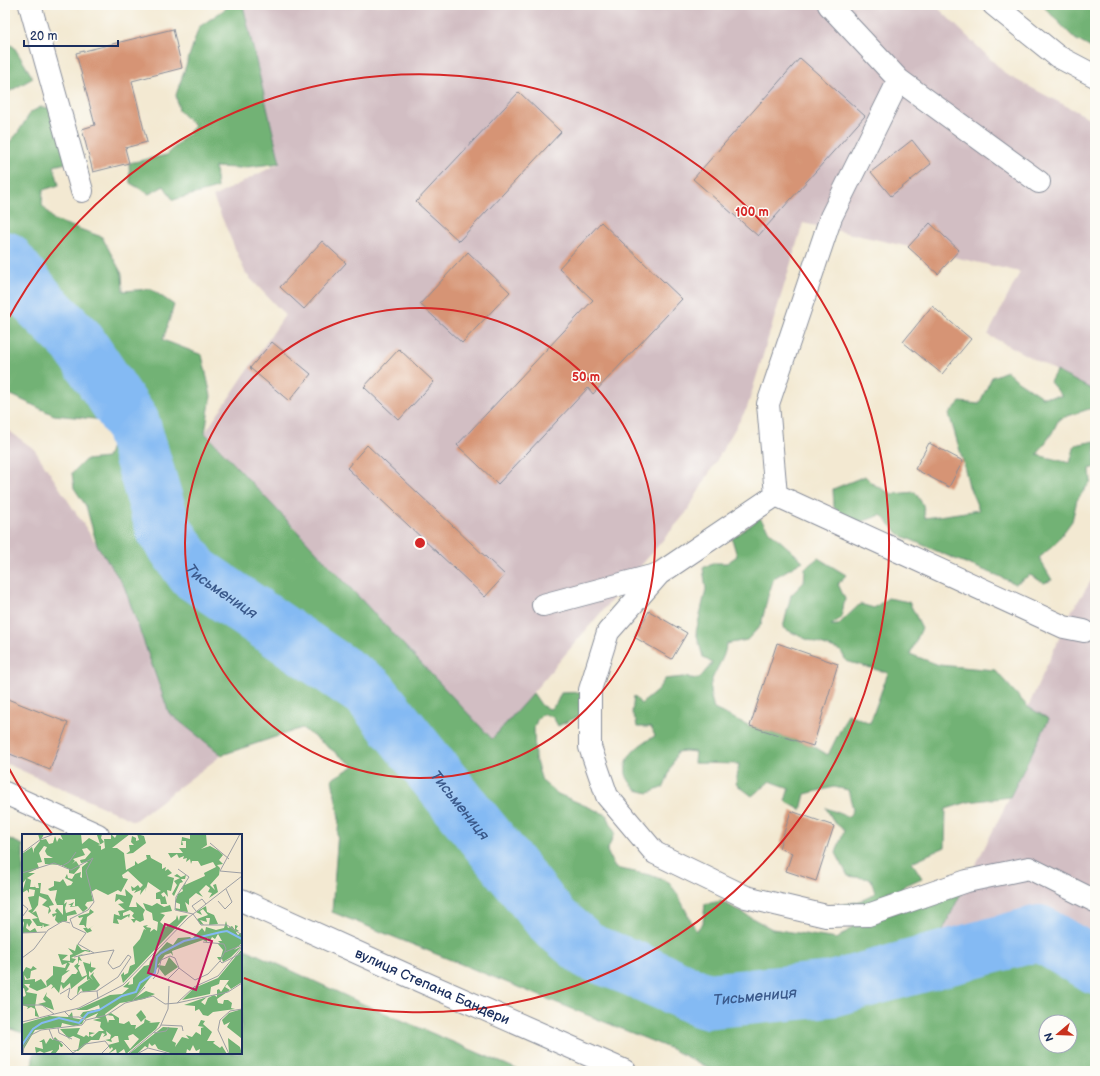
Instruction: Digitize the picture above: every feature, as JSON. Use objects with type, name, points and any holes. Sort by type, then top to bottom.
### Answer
[{"type":"main road","points":[[30,5],[82,191]]},
{"type":"main road","points":[[829,5],[899,80],[1039,182]]},
{"type":"main road","points":[[994,5],[1057,56],[1095,76]]},
{"type":"main road","points":[[776,495],[768,404],[831,217],[899,80]]},
{"type":"main road","points":[[776,495],[659,574],[608,632],[590,690],[590,747],[607,796],[655,853],[746,897],[826,916],[868,915],[967,881],[1029,868],[1095,902]]},
{"type":"main road","points":[[776,495],[1064,627],[1084,631]]},
{"type":"main road","points":[[543,605],[659,574]]},
{"type":"main road","points":[[5,793],[96,834]]},
{"type":"main road","name":"вулиця Степана Бандери","points":[[242,900],[625,1071]]},
{"type":"shaded area","points":[[243,5],[935,5],[1007,75],[1095,121],[1095,391],[988,335],[1020,272],[803,223],[747,408],[686,513],[492,740],[205,433],[285,315],[246,274],[213,197],[280,163]]},
{"type":"shaded area","points":[[5,428],[34,449],[124,586],[169,713],[222,755],[134,821],[5,763]]},
{"type":"shaded area","points":[[1095,575],[1095,942],[1054,919],[939,938],[1049,719],[1028,707],[1071,612]]},
{"type":"green space","points":[[231,5],[243,5],[280,163],[239,168],[215,167],[217,188],[173,200],[164,186],[149,194],[130,183],[129,163],[167,155],[195,126],[179,111],[176,95],[199,27]]},
{"type":"green space","points":[[1042,5],[1095,5],[1095,50],[1075,39]]},
{"type":"green space","points":[[5,41],[14,47],[33,78],[5,94]]},
{"type":"green space","points":[[41,107],[54,108],[70,162],[54,166],[59,185],[43,190],[42,205],[54,220],[102,237],[122,274],[123,291],[151,289],[174,305],[163,340],[202,355],[211,396],[205,433],[492,739],[533,693],[542,706],[550,709],[556,704],[561,693],[584,692],[586,713],[558,726],[553,717],[543,714],[537,720],[534,728],[535,758],[542,781],[558,794],[607,815],[615,833],[607,851],[615,868],[650,875],[669,882],[678,895],[696,931],[703,923],[705,904],[721,901],[772,929],[837,939],[855,925],[825,907],[858,901],[870,897],[875,893],[871,879],[848,876],[836,853],[844,830],[834,822],[826,808],[849,817],[853,809],[848,790],[834,787],[805,794],[801,810],[785,801],[789,788],[770,781],[752,796],[736,784],[739,764],[694,763],[695,752],[685,751],[677,752],[664,787],[649,793],[636,790],[626,774],[627,761],[630,756],[638,747],[655,736],[651,727],[637,727],[632,713],[634,696],[641,704],[657,691],[665,679],[683,677],[699,679],[712,663],[703,657],[696,632],[706,589],[703,568],[712,563],[727,563],[737,556],[732,539],[760,518],[769,531],[803,561],[774,578],[761,625],[747,640],[726,644],[724,656],[712,678],[710,692],[714,709],[750,726],[813,746],[828,755],[848,714],[870,723],[888,673],[846,661],[841,651],[806,639],[783,628],[791,595],[804,582],[805,568],[818,558],[846,575],[838,584],[845,599],[841,618],[831,625],[838,625],[860,604],[874,608],[888,598],[909,602],[922,628],[910,654],[939,665],[995,670],[1028,707],[1049,719],[1010,797],[968,802],[946,809],[945,847],[912,862],[922,878],[904,886],[882,917],[962,891],[939,938],[1054,919],[1095,942],[1095,1071],[715,1071],[669,1048],[332,912],[339,818],[332,779],[354,766],[302,728],[222,755],[169,713],[124,586],[97,545],[86,506],[74,488],[72,473],[85,460],[107,458],[113,440],[104,420],[54,415],[5,392],[5,147],[17,134],[31,112]]},
{"type":"green space","points":[[1007,371],[1018,381],[1042,397],[1062,396],[1050,382],[1056,371],[1095,391],[1095,407],[1059,419],[1052,433],[1037,455],[1070,463],[1075,445],[1095,441],[1095,467],[1090,469],[1091,481],[1077,500],[1072,521],[1055,544],[1039,558],[1052,580],[1044,583],[1030,575],[1015,584],[900,535],[881,515],[858,523],[834,508],[833,489],[865,476],[873,484],[892,494],[915,492],[923,505],[925,518],[979,510],[969,486],[949,414],[960,402],[979,404],[992,377]]},
{"type":"green space","points":[[5,837],[22,845],[22,1033],[5,1027]]},
{"type":"green space","points":[[242,947],[361,1003],[521,1071],[31,1071],[34,1054],[242,1054]]},
{"type":"building","points":[[173,29],[182,68],[132,81],[147,142],[125,148],[129,163],[93,172],[82,129],[95,125],[76,53]]},
{"type":"building","points":[[800,58],[865,116],[758,236],[693,179]]},
{"type":"building","points":[[519,92],[561,132],[459,241],[416,202]]},
{"type":"building","points":[[912,140],[931,164],[891,196],[871,172]]},
{"type":"building","points":[[601,222],[682,299],[593,394],[588,388],[498,484],[457,445],[593,300],[559,268]]},
{"type":"building","points":[[930,223],[959,250],[938,274],[908,247]]},
{"type":"building","points":[[322,241],[346,263],[304,309],[280,287]]},
{"type":"building","points":[[468,252],[510,292],[462,343],[420,304]]},
{"type":"building","points":[[932,306],[971,339],[942,374],[903,342]]},
{"type":"building","points":[[272,342],[311,374],[289,401],[250,368]]},
{"type":"building","points":[[399,349],[434,382],[399,420],[364,387]]},
{"type":"building","points":[[929,443],[963,461],[949,487],[915,469]]},
{"type":"building","points":[[367,445],[505,575],[485,597],[347,468]]},
{"type":"building","points":[[649,611],[687,633],[672,659],[634,637]]},
{"type":"building","points":[[777,643],[838,664],[813,746],[750,726]]},
{"type":"building","points":[[5,698],[68,723],[50,770],[5,752]]},
{"type":"building","points":[[791,811],[834,826],[816,881],[786,871],[792,853],[779,848]]},
{"type":"waterway","name":"Тисьмениця","points":[[5,259],[41,305],[77,341],[132,423],[164,530],[194,573],[369,692],[553,921],[590,952],[632,968],[705,1001],[831,989],[1039,933],[1095,966]]}]
